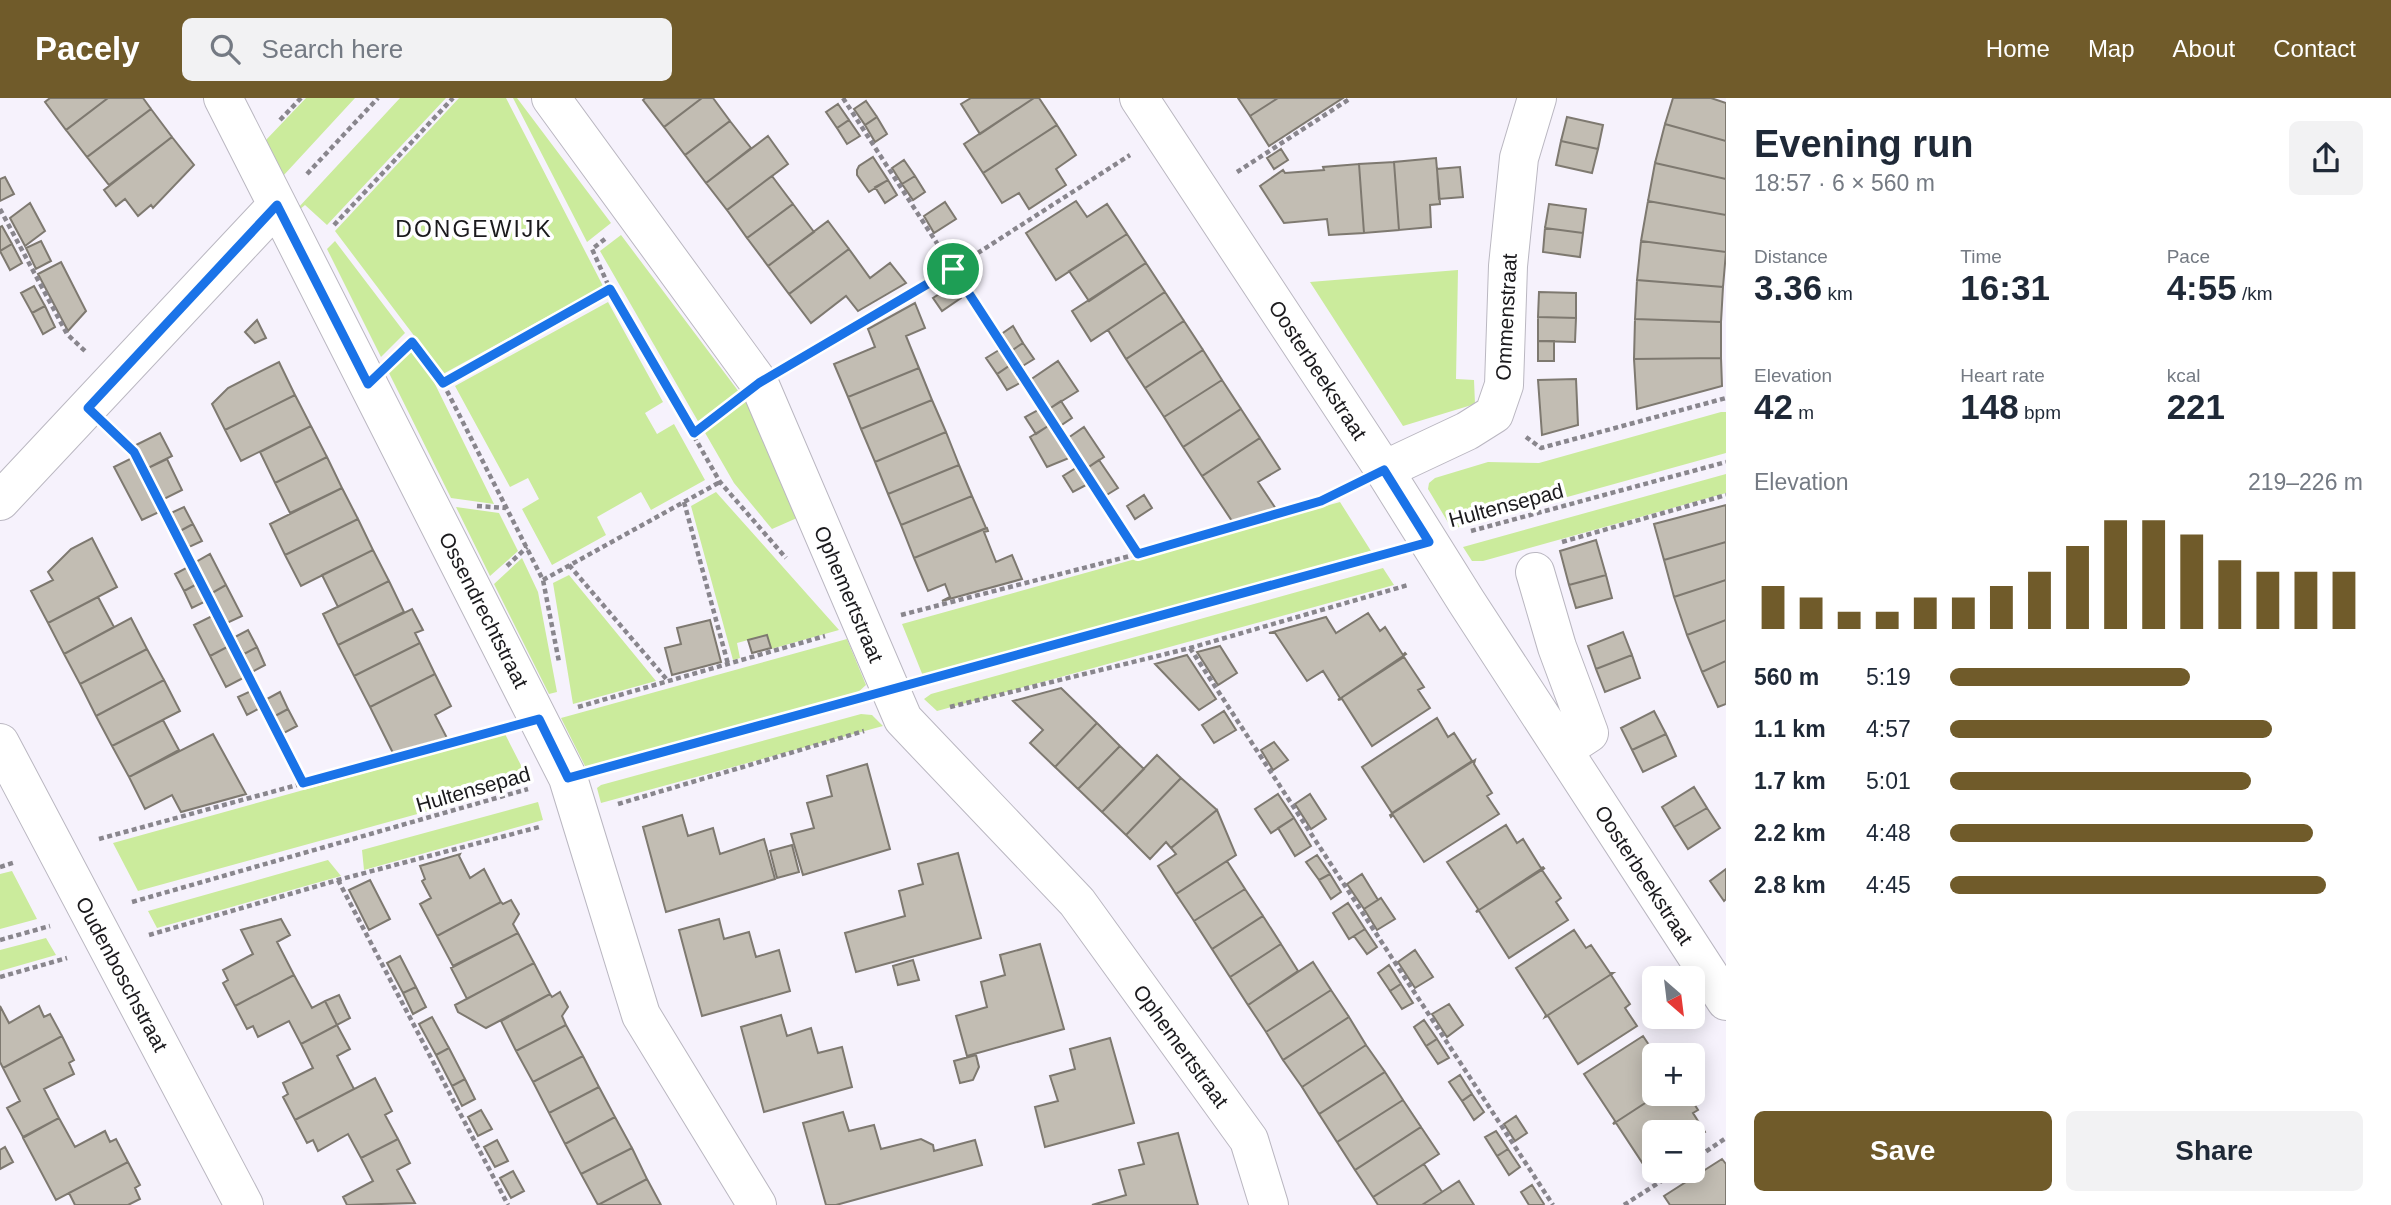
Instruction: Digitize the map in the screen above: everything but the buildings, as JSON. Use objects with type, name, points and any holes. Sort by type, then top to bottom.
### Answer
[{"type":"street","name":"Ossendrechtstraat","points":[[223,98],[568,778],[641,1015],[757,1205]]},
{"type":"street","name":"Ophemertstraat","points":[[551,98],[759,383],[903,719],[1077,902],[1249,1140],[1269,1205]]},
{"type":"street","name":"Oosterbeekstraat","points":[[1139,98],[1384,470],[1726,1001]]},
{"type":"street","name":"Ommenstraat","points":[[1494,414],[1504,385],[1508,266],[1519,158],[1537,98]]},
{"type":"street","points":[[0,501],[277,205]]},
{"type":"street","points":[[1384,470],[1494,414]]},
{"type":"street","points":[[1535,572],[1557,647],[1590,733],[1563,750]]},
{"type":"street","name":"Oudenboschstraat","points":[[0,743],[244,1205]]},
{"type":"path","points":[[277,205],[378,98]]},
{"type":"path","points":[[298,246],[331,228],[453,98]]},
{"type":"path","points":[[844,98],[1138,554]]},
{"type":"path","points":[[1203,195],[1351,98]]},
{"type":"path","points":[[694,433],[759,383],[953,269],[1163,134]]},
{"type":"path","points":[[0,209],[67,334],[115,379]]},
{"type":"path","points":[[636,215],[592,249],[610,289],[720,482],[793,566]]},
{"type":"path","points":[[443,383],[610,289]]},
{"type":"path","points":[[368,384],[412,342],[443,383],[543,580],[561,671]]},
{"type":"path","points":[[1494,414],[1541,448],[1726,398]]},
{"type":"path","points":[[88,408],[134,452],[303,783]]},
{"type":"path","name":"Hultensepad","points":[[0,940],[889,689],[1726,462]]},
{"type":"path","points":[[0,867],[539,719],[863,625],[1138,554],[1321,501],[1384,470]]},
{"type":"path","points":[[543,580],[720,482]]},
{"type":"path","points":[[684,502],[729,664]]},
{"type":"path","points":[[569,565],[668,681]]},
{"type":"path","points":[[1190,648],[1553,1205]]},
{"type":"path","points":[[338,880],[508,1205]]},
{"type":"path","points":[[1705,1152],[1726,1138]]},
{"type":"path","points":[[1624,1205],[1658,1183]]},
{"type":"green space","points":[[306,98],[355,98],[283,176],[265,141]]},
{"type":"green space","points":[[400,98],[446,98],[327,225],[305,205],[299,210],[298,208]]},
{"type":"green space","points":[[459,98],[506,98],[603,286],[443,374],[335,231]]},
{"type":"green space","points":[[513,98],[517,98],[611,223],[587,242]]},
{"type":"green space","points":[[621,235],[739,392],[699,423],[600,251]]},
{"type":"green space","points":[[335,241],[405,333],[381,357],[327,249]]},
{"type":"green space","points":[[1458,270],[1456,379],[1474,380],[1475,404],[1403,426],[1310,282]]},
{"type":"green space","points":[[608,302],[663,402],[645,413],[657,434],[674,424],[705,480],[651,510],[641,492],[597,517],[606,535],[552,565],[522,509],[539,499],[528,478],[510,487],[455,386]]},
{"type":"green space","points":[[410,349],[433,380],[494,504],[451,498],[388,371]]},
{"type":"green space","points":[[744,399],[797,518],[772,529],[734,483],[704,431]]},
{"type":"green space","points":[[1726,412],[1726,453],[1452,529],[1428,489],[1429,483],[1435,478],[1488,462],[1539,463]]},
{"type":"green space","points":[[1726,474],[1726,493],[1483,561],[1472,561],[1463,547]]},
{"type":"green space","points":[[716,492],[839,630],[771,649],[767,635],[737,643],[740,658],[733,660],[691,506]]},
{"type":"green space","points":[[1340,502],[1371,551],[923,676],[902,624]]},
{"type":"green space","points":[[456,507],[499,513],[518,551],[490,576]]},
{"type":"green space","points":[[522,558],[538,592],[557,692],[549,694],[494,584]]},
{"type":"green space","points":[[1383,568],[1394,585],[937,711],[924,699],[931,694]]},
{"type":"green space","points":[[569,575],[656,681],[573,704],[553,583]]},
{"type":"green space","points":[[847,639],[866,685],[856,694],[589,767],[585,766],[561,718]]},
{"type":"green space","points":[[861,714],[872,715],[883,726],[601,803],[597,788],[601,785]]},
{"type":"green space","points":[[505,734],[530,783],[138,891],[113,843]]},
{"type":"green space","points":[[538,802],[543,820],[364,870],[362,850]]},
{"type":"green space","points":[[328,860],[341,876],[157,928],[148,911]]},
{"type":"green space","points":[[12,871],[37,919],[0,929],[0,874]]},
{"type":"green space","points":[[46,938],[56,955],[0,971],[0,950]]},
{"type":"district","name":"DONGEWIJK","points":[[474,229]]},
{"type":"route","points":[[277,205],[368,384],[412,342],[443,383],[610,289],[694,433],[759,383],[953,269],[1138,554],[1321,501],[1384,470],[1429,542],[568,778],[539,719],[303,783],[134,452],[88,408],[277,205]]}]
